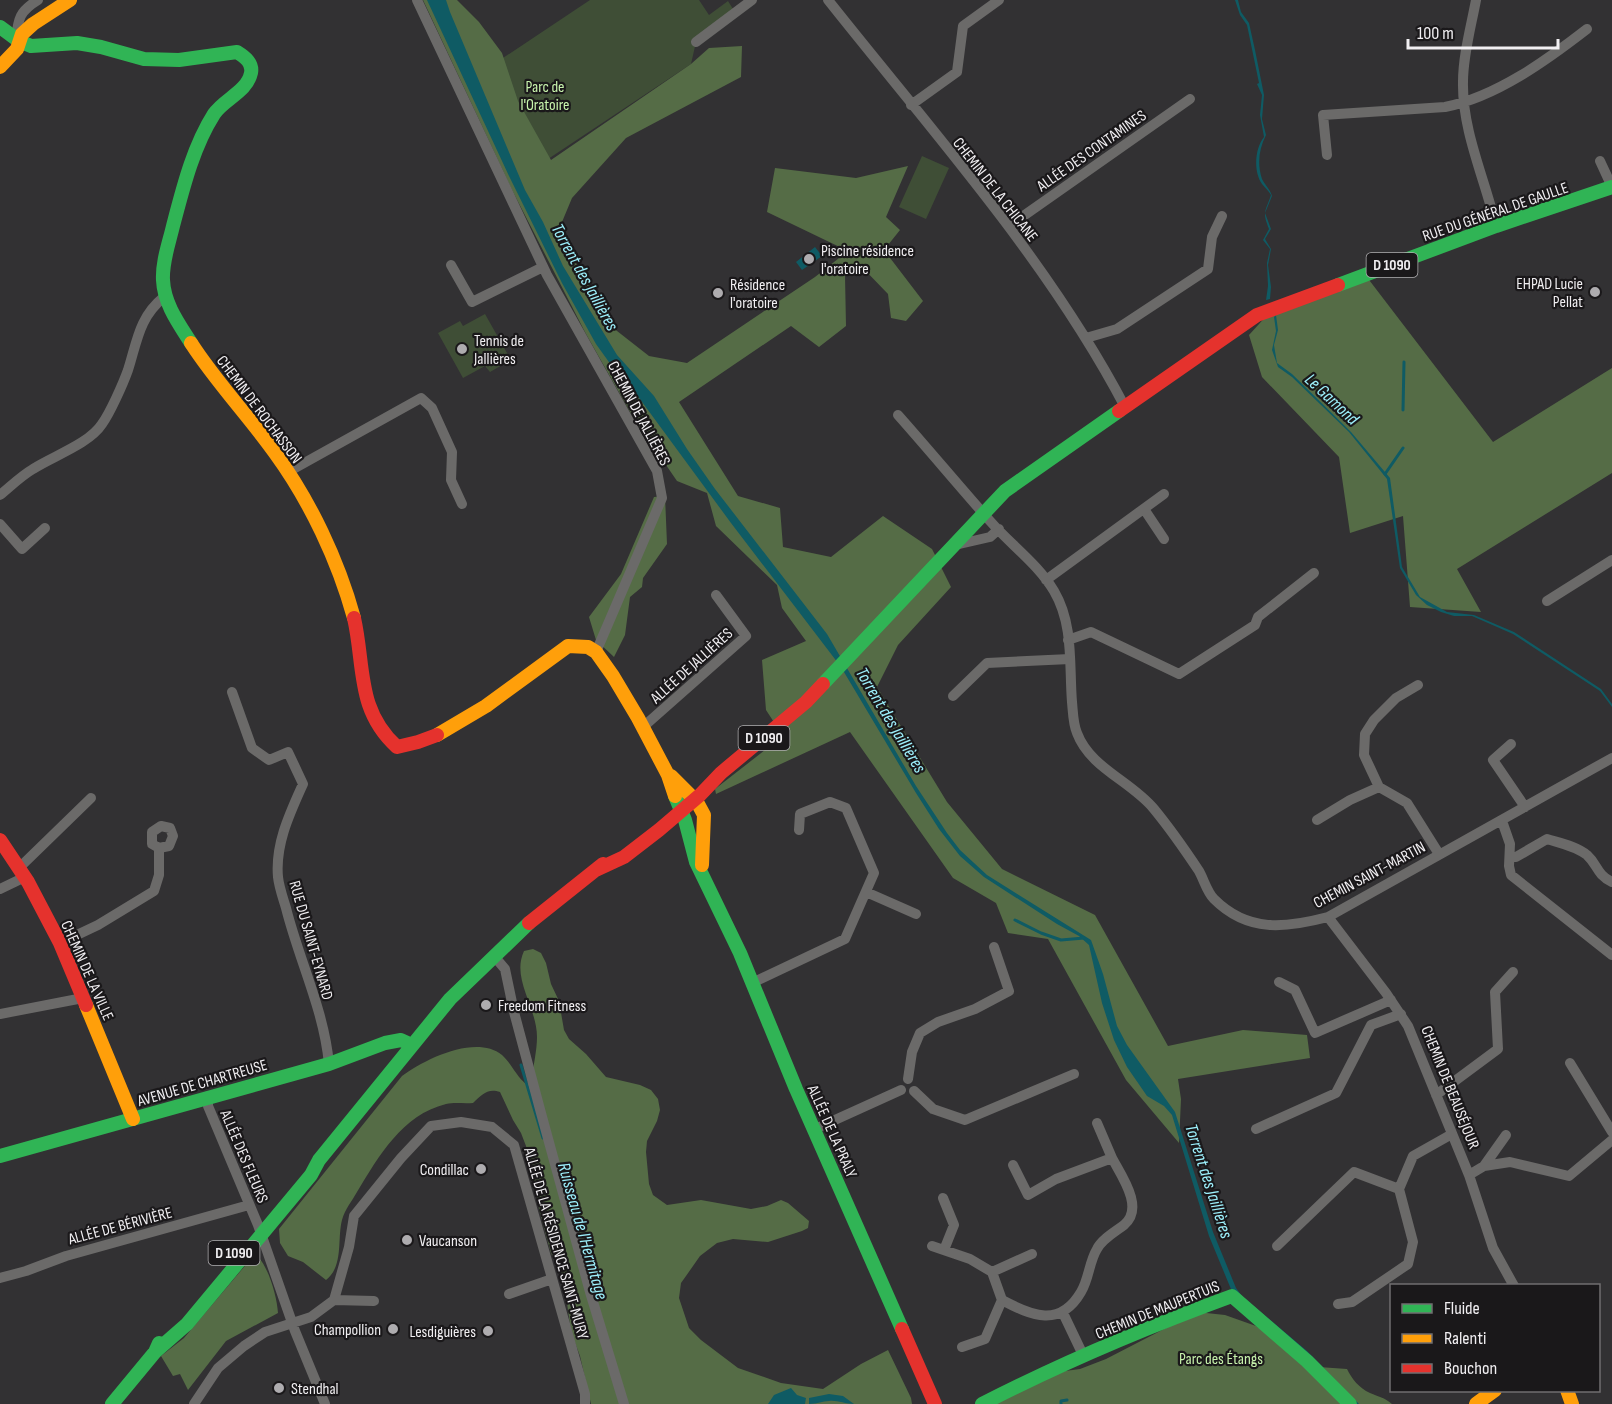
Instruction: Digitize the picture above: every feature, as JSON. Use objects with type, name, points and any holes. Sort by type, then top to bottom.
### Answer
[{"type":"street","points":[[18,40],[18,19],[27,7],[38,0]]},
{"type":"street","points":[[0,67],[11,57],[22,34],[33,24],[70,0]]},
{"type":"street","name":"CHEMIN DE JALLIÈRES","points":[[417,0],[543,267],[657,471],[662,498],[596,652]]},
{"type":"street","points":[[696,42],[752,0]]},
{"type":"street","name":"CHEMIN DE LA CHICANE","points":[[828,0],[1010,226],[1086,338],[1125,407]]},
{"type":"street","points":[[911,105],[957,72],[963,27],[999,0]]},
{"type":"street","points":[[1476,0],[1464,59],[1464,104],[1467,124],[1496,226]]},
{"type":"street","points":[[0,27],[31,46],[77,43],[144,59],[179,60],[237,52],[244,55],[251,73],[232,98],[217,110],[200,141],[187,174],[170,239],[162,282],[164,297],[156,304],[137,334],[127,371],[102,425],[87,440],[30,470],[0,495]]},
{"type":"street","points":[[1328,155],[1323,115],[1464,104],[1539,63],[1587,29]]},
{"type":"street","name":"ALLÉE DES CONTAMINES","points":[[1010,226],[1190,99]]},
{"type":"street","points":[[1600,161],[1612,187]]},
{"type":"street","name":"RUE DU GÉNÉRAL DE GAULLE","points":[[1125,407],[1257,315],[1496,226],[1612,187]]},
{"type":"street","points":[[1086,338],[1117,329],[1208,269],[1212,237],[1222,216]]},
{"type":"street","points":[[451,265],[472,302],[543,267]]},
{"type":"street","name":"CHEMIN DE ROCHASSON","points":[[164,297],[191,344],[288,472],[339,572],[355,620],[359,662],[371,712],[385,738],[397,747],[413,745],[440,735],[568,646],[588,647],[596,652]]},
{"type":"street","points":[[288,472],[421,398],[432,408],[452,452],[451,480],[462,504]]},
{"type":"street","name":"D 1090","points":[[112,1404],[155,1352],[161,1340],[260,1229],[306,1169],[320,1160],[450,999],[534,918],[686,802],[787,719],[842,665],[1005,491],[1125,407]]},
{"type":"street","name":"CHEMIN SAINT-MARTIN","points":[[898,415],[1046,580],[1064,609],[1068,623],[1076,731],[1083,746],[1094,760],[1134,790],[1153,808],[1198,871],[1213,898],[1233,914],[1259,925],[1294,925],[1328,917],[1612,758]]},
{"type":"street","points":[[1046,580],[1164,494]]},
{"type":"street","points":[[1144,509],[1164,539]]},
{"type":"street","points":[[0,524],[22,549],[45,528]]},
{"type":"street","points":[[952,546],[990,537],[999,529]]},
{"type":"street","points":[[1547,601],[1612,560]]},
{"type":"street","points":[[1068,640],[1091,632],[1179,674],[1255,625],[1258,616],[1314,573]]},
{"type":"street","name":"ALLÉE DE JALLIÈRES","points":[[643,726],[746,636],[716,595]]},
{"type":"street","points":[[596,652],[643,726],[668,775],[669,783],[686,802]]},
{"type":"street","points":[[953,696],[987,663],[1070,659]]},
{"type":"street","points":[[1418,685],[1396,698],[1374,720],[1365,734],[1364,755],[1379,787],[1407,803],[1439,854]]},
{"type":"street","name":"RUE DU SAINT-EYNARD","points":[[232,692],[252,748],[269,760],[288,752],[303,784],[285,825],[279,851],[278,877],[293,939],[327,1041],[329,1064]]},
{"type":"street","points":[[1511,744],[1493,760],[1525,807]]},
{"type":"street","points":[[1317,820],[1350,800],[1379,787]]},
{"type":"street","points":[[0,889],[22,873],[91,798]]},
{"type":"street","name":"ALLÉE DE LA PRALY","points":[[686,802],[704,815],[696,833]]},
{"type":"street","name":"ALLÉE DE LA PRALY","points":[[686,802],[696,833],[702,871],[848,1210],[935,1404]]},
{"type":"street","points":[[752,983],[845,939],[874,873],[846,808],[830,802],[800,814],[799,830]]},
{"type":"street","points":[[1502,821],[1510,844],[1511,875],[1612,955]]},
{"type":"street","points":[[1509,857],[1516,857],[1547,839],[1573,847],[1587,856],[1601,876],[1612,882]]},
{"type":"street","name":"CHEMIN DE LA VILLE","points":[[0,840],[22,873],[60,943],[133,1119]]},
{"type":"street","points":[[60,943],[99,925],[154,891],[159,875],[159,848]]},
{"type":"street","points":[[866,892],[916,914]]},
{"type":"street","name":"CHEMIN DE BEAUSÉJOUR","points":[[1328,917],[1401,1014],[1469,1175],[1493,1248],[1513,1284]]},
{"type":"street","points":[[901,1090],[902,1083],[908,1079],[912,1052],[920,1033],[938,1022],[975,1009],[1009,991],[994,947]]},
{"type":"street","points":[[494,956],[505,969],[514,1012],[584,1270],[624,1404]]},
{"type":"street","points":[[1436,1095],[1498,1048],[1495,992],[1513,972]]},
{"type":"street","points":[[1278,982],[1295,990],[1315,1033],[1391,1000]]},
{"type":"street","points":[[0,1014],[83,998]]},
{"type":"street","points":[[1256,1129],[1336,1093],[1371,1025],[1401,1014]]},
{"type":"street","name":"AVENUE DE CHARTREUSE","points":[[0,1156],[329,1064],[385,1043],[401,1041],[412,1045]]},
{"type":"street","points":[[1570,1063],[1612,1132]]},
{"type":"street","points":[[908,1079],[914,1082],[914,1091],[933,1108],[965,1120],[1074,1074]]},
{"type":"street","points":[[814,1129],[901,1090]]},
{"type":"street","points":[[901,1090],[907,1094],[914,1091]]},
{"type":"street","name":"ALLÉE DES FLEURS","points":[[208,1098],[208,1106],[260,1229]]},
{"type":"street","name":"ALLÉE DE LA RÉSIDENCE SAINT-MURY","points":[[334,1300],[349,1247],[354,1216],[401,1158],[431,1126],[461,1122],[492,1127],[514,1146],[585,1394],[585,1404]]},
{"type":"street","points":[[932,1246],[970,1259],[992,1272],[1002,1300],[1022,1311],[1050,1317],[1063,1313],[1081,1293],[1097,1248],[1127,1222],[1132,1208],[1130,1191],[1097,1123]]},
{"type":"street","points":[[1338,1304],[1352,1302],[1408,1264],[1413,1242],[1399,1189],[1413,1156],[1452,1134]]},
{"type":"street","points":[[1484,1166],[1506,1135]]},
{"type":"street","points":[[1469,1175],[1484,1166],[1510,1162],[1569,1176],[1612,1140]]},
{"type":"street","points":[[1014,1165],[1028,1195],[1056,1179],[1112,1158]]},
{"type":"street","points":[[1277,1246],[1354,1172],[1399,1189]]},
{"type":"street","points":[[943,1198],[954,1225],[944,1250]]},
{"type":"street","name":"ALLÉE DE BÉRIVIÈRE","points":[[0,1278],[66,1256],[249,1205]]},
{"type":"street","points":[[260,1229],[292,1324],[325,1404]]},
{"type":"street","points":[[992,1272],[1032,1254]]},
{"type":"street","points":[[509,1294],[552,1279]]},
{"type":"street","name":"CHEMIN DE MAUPERTUIS","points":[[982,1404],[1019,1385],[1186,1312],[1232,1296],[1306,1361],[1350,1404]]},
{"type":"street","points":[[194,1404],[218,1368],[265,1332],[311,1317],[334,1300],[374,1302]]},
{"type":"street","points":[[962,1347],[985,1339],[1002,1300]]},
{"type":"street","points":[[1063,1313],[1084,1357]]},
{"type":"street","points":[[1476,1404],[1492,1392]]},
{"type":"green space","points":[[423,0],[457,0],[479,22],[502,53],[518,101],[551,160],[691,64],[709,48],[742,46],[741,77],[626,138],[572,198],[557,234],[590,285],[603,320],[649,356],[687,363],[815,277],[848,251],[767,212],[775,168],[856,178],[908,166],[886,217],[900,230],[884,250],[923,301],[906,321],[891,318],[888,294],[860,265],[845,276],[846,326],[819,347],[791,326],[679,402],[738,496],[780,508],[783,547],[831,557],[883,516],[932,549],[951,587],[898,645],[877,687],[947,802],[1002,869],[1095,915],[1168,1046],[1243,1030],[1307,1035],[1310,1058],[1178,1079],[1181,1099],[1179,1143],[1126,1080],[1048,939],[1008,933],[996,903],[953,878],[850,732],[716,794],[715,789],[783,736],[766,710],[762,660],[806,641],[782,608],[777,585],[716,526],[707,493],[677,481],[633,417],[586,334],[511,188]]},
{"type":"green space","name":"Parc de l'Oratoire","points":[[590,0],[699,0],[709,15],[728,1],[733,9],[696,42],[691,64],[521,177],[476,76]]},
{"type":"green space","points":[[922,156],[949,168],[926,219],[899,207]]},
{"type":"green space","points":[[1363,272],[1493,442],[1612,368],[1612,473],[1457,569],[1481,612],[1410,607],[1403,516],[1350,533],[1339,457],[1262,377],[1249,335],[1281,300]]},
{"type":"green space","points":[[485,314],[511,360],[490,372],[485,366],[463,378],[438,333],[460,321],[463,326]]},
{"type":"green space","points":[[665,496],[667,544],[643,578],[642,587],[630,597],[625,635],[614,657],[596,640],[589,617],[621,574],[654,497]]},
{"type":"green space","points":[[533,949],[541,953],[546,963],[551,984],[559,1001],[564,1030],[569,1039],[606,1077],[640,1085],[651,1090],[658,1099],[660,1110],[647,1141],[646,1152],[649,1184],[653,1195],[667,1205],[701,1200],[751,1209],[781,1200],[788,1203],[809,1221],[808,1228],[768,1242],[733,1239],[717,1243],[700,1256],[681,1283],[679,1298],[689,1328],[738,1368],[781,1383],[823,1389],[861,1364],[888,1350],[912,1404],[591,1404],[580,1356],[571,1332],[561,1272],[551,1253],[526,1146],[500,1092],[488,1092],[473,1103],[450,1103],[430,1109],[404,1127],[383,1151],[345,1212],[342,1220],[338,1260],[332,1274],[326,1280],[303,1262],[288,1256],[280,1243],[279,1229],[402,1076],[437,1056],[465,1048],[479,1047],[491,1049],[502,1055],[526,1084],[532,1079],[537,1042],[536,1026],[522,983],[521,962],[524,951]]},
{"type":"green space","points":[[255,1254],[264,1265],[271,1281],[278,1313],[226,1341],[188,1390],[180,1374],[173,1376],[161,1356],[184,1338]]},
{"type":"green space","name":"Parc des Étangs","points":[[1197,1312],[1225,1315],[1256,1326],[1319,1367],[1347,1369],[1362,1389],[1392,1404],[987,1404],[1065,1371],[1080,1369],[1106,1359]]},
{"type":"water","points":[[427,0],[446,0],[525,190],[563,266],[617,355],[654,396],[715,489],[827,634],[916,786],[947,833],[960,850],[987,875],[1091,940],[1117,1026],[1127,1045],[1175,1112],[1213,1232],[1236,1288],[1242,1296],[1307,1351],[1359,1404],[1356,1404],[1233,1294],[1209,1236],[1172,1115],[1164,1106],[1147,1096],[1127,1067],[1114,1040],[1102,1003],[1089,945],[1079,936],[984,877],[960,856],[916,793],[841,667],[634,391],[629,390],[596,344],[562,283],[509,176]]},
{"type":"water","points":[[1235,0],[1238,0],[1241,12],[1249,23],[1264,95],[1262,119],[1266,135],[1259,162],[1262,179],[1272,196],[1265,213],[1271,195],[1259,179],[1256,166],[1259,147],[1264,137],[1260,115],[1262,95],[1257,84],[1259,83],[1247,25],[1240,15]]},
{"type":"water","points":[[1265,213],[1271,229],[1265,239],[1271,249],[1268,265],[1270,299],[1266,300],[1267,263],[1270,249],[1263,240],[1269,229]]},
{"type":"water","name":"Piscine résidence l'oratoire","points":[[815,247],[822,256],[802,270],[796,262]]},
{"type":"water","points":[[1276,315],[1278,330],[1274,345],[1277,363],[1292,374],[1351,432],[1390,478],[1402,567],[1420,597],[1447,612],[1474,615],[1514,632],[1601,689],[1612,707],[1600,691],[1513,634],[1472,616],[1454,616],[1441,612],[1427,605],[1416,595],[1400,568],[1387,479],[1349,432],[1292,377],[1278,367],[1272,350],[1276,331],[1274,317]]},
{"type":"water","points":[[791,1388],[797,1395],[806,1398],[805,1404],[768,1404],[774,1395]]},
{"type":"water","points":[[829,1394],[843,1396],[854,1404],[826,1401],[809,1404],[809,1398]]},
{"type":"waterway","points":[[1403,410],[1404,362]]},
{"type":"waterway","points":[[1385,474],[1403,448]]},
{"type":"waterway","points":[[1015,920],[1061,940],[1084,938]]},
{"type":"waterway","name":"Ruisseau de l'Hermitage","points":[[521,1065],[543,1138]]},
{"type":"waterway","points":[[1061,1404],[1061,1401],[1067,1400]]},
{"type":"traffic: fast","points":[[0,27],[19,41],[31,46],[77,43],[144,59],[179,60],[237,52],[250,63],[249,80],[218,109],[200,140],[185,183],[165,259],[163,280],[166,297],[191,343]]},
{"type":"traffic: fast","points":[[1338,285],[1496,226],[1612,187]]},
{"type":"traffic: fast","points":[[823,684],[1005,491],[1119,411]]},
{"type":"traffic: fast","points":[[675,796],[685,820],[696,862],[740,953],[796,1089],[902,1329]]},
{"type":"traffic: fast","points":[[155,1352],[187,1324],[311,1175],[319,1160],[450,999],[529,923]]},
{"type":"traffic: fast","points":[[0,1156],[329,1064],[385,1043],[401,1040],[412,1045]]},
{"type":"traffic: fast","points":[[982,1404],[1105,1346],[1232,1296],[1307,1361],[1350,1404]]},
{"type":"traffic: fast","points":[[112,1404],[155,1352],[159,1343]]},
{"type":"traffic: slow","points":[[0,67],[17,49],[22,34],[33,24],[70,0]]},
{"type":"traffic: slow","points":[[191,343],[275,453],[300,491],[322,532],[340,574],[354,618]]},
{"type":"traffic: slow","points":[[437,735],[486,706],[568,646],[588,647],[596,652],[613,676],[638,718],[668,775],[675,796]]},
{"type":"traffic: slow","points":[[671,776],[697,802],[704,815],[702,865]]},
{"type":"traffic: slow","points":[[86,1005],[133,1119]]},
{"type":"traffic: slow","points":[[1476,1404],[1492,1392]]},
{"type":"traffic: slow","points":[[1568,1392],[1572,1404]]},
{"type":"traffic: jam","points":[[1119,411],[1257,315],[1338,285]]},
{"type":"traffic: jam","points":[[354,618],[368,703],[384,733],[397,747],[437,735]]},
{"type":"traffic: jam","points":[[596,870],[624,857],[659,830],[700,795],[721,773],[806,702],[823,684]]},
{"type":"traffic: jam","points":[[0,840],[28,882],[60,943],[86,1005]]},
{"type":"traffic: jam","points":[[529,923],[603,864]]},
{"type":"traffic: jam","points":[[902,1329],[935,1404]]},
{"type":"place","name":"Piscine résidence l'oratoire","points":[[809,259]]},
{"type":"place","name":"EHPAD Lucie Pellat","points":[[1595,292]]},
{"type":"place","name":"Résidence l'oratoire","points":[[718,293]]},
{"type":"place","name":"Tennis de Jallières","points":[[462,349]]},
{"type":"place","name":"Freedom Fitness","points":[[486,1005]]},
{"type":"place","name":"Condillac","points":[[481,1169]]},
{"type":"place","name":"Vaucanson","points":[[407,1240]]},
{"type":"place","name":"Champollion","points":[[393,1329]]},
{"type":"place","name":"Lesdiguières","points":[[488,1331]]},
{"type":"place","name":"Stendhal","points":[[279,1388]]},
{"type":"water label","name":"Torrent des Jaillières","points":[[585,277]]},
{"type":"water label","name":"Le Gamond","points":[[1332,399]]},
{"type":"water label","name":"Torrent des Jaillières","points":[[891,720]]},
{"type":"water label","name":"Torrent des Jaillières","points":[[1209,1181]]}]
